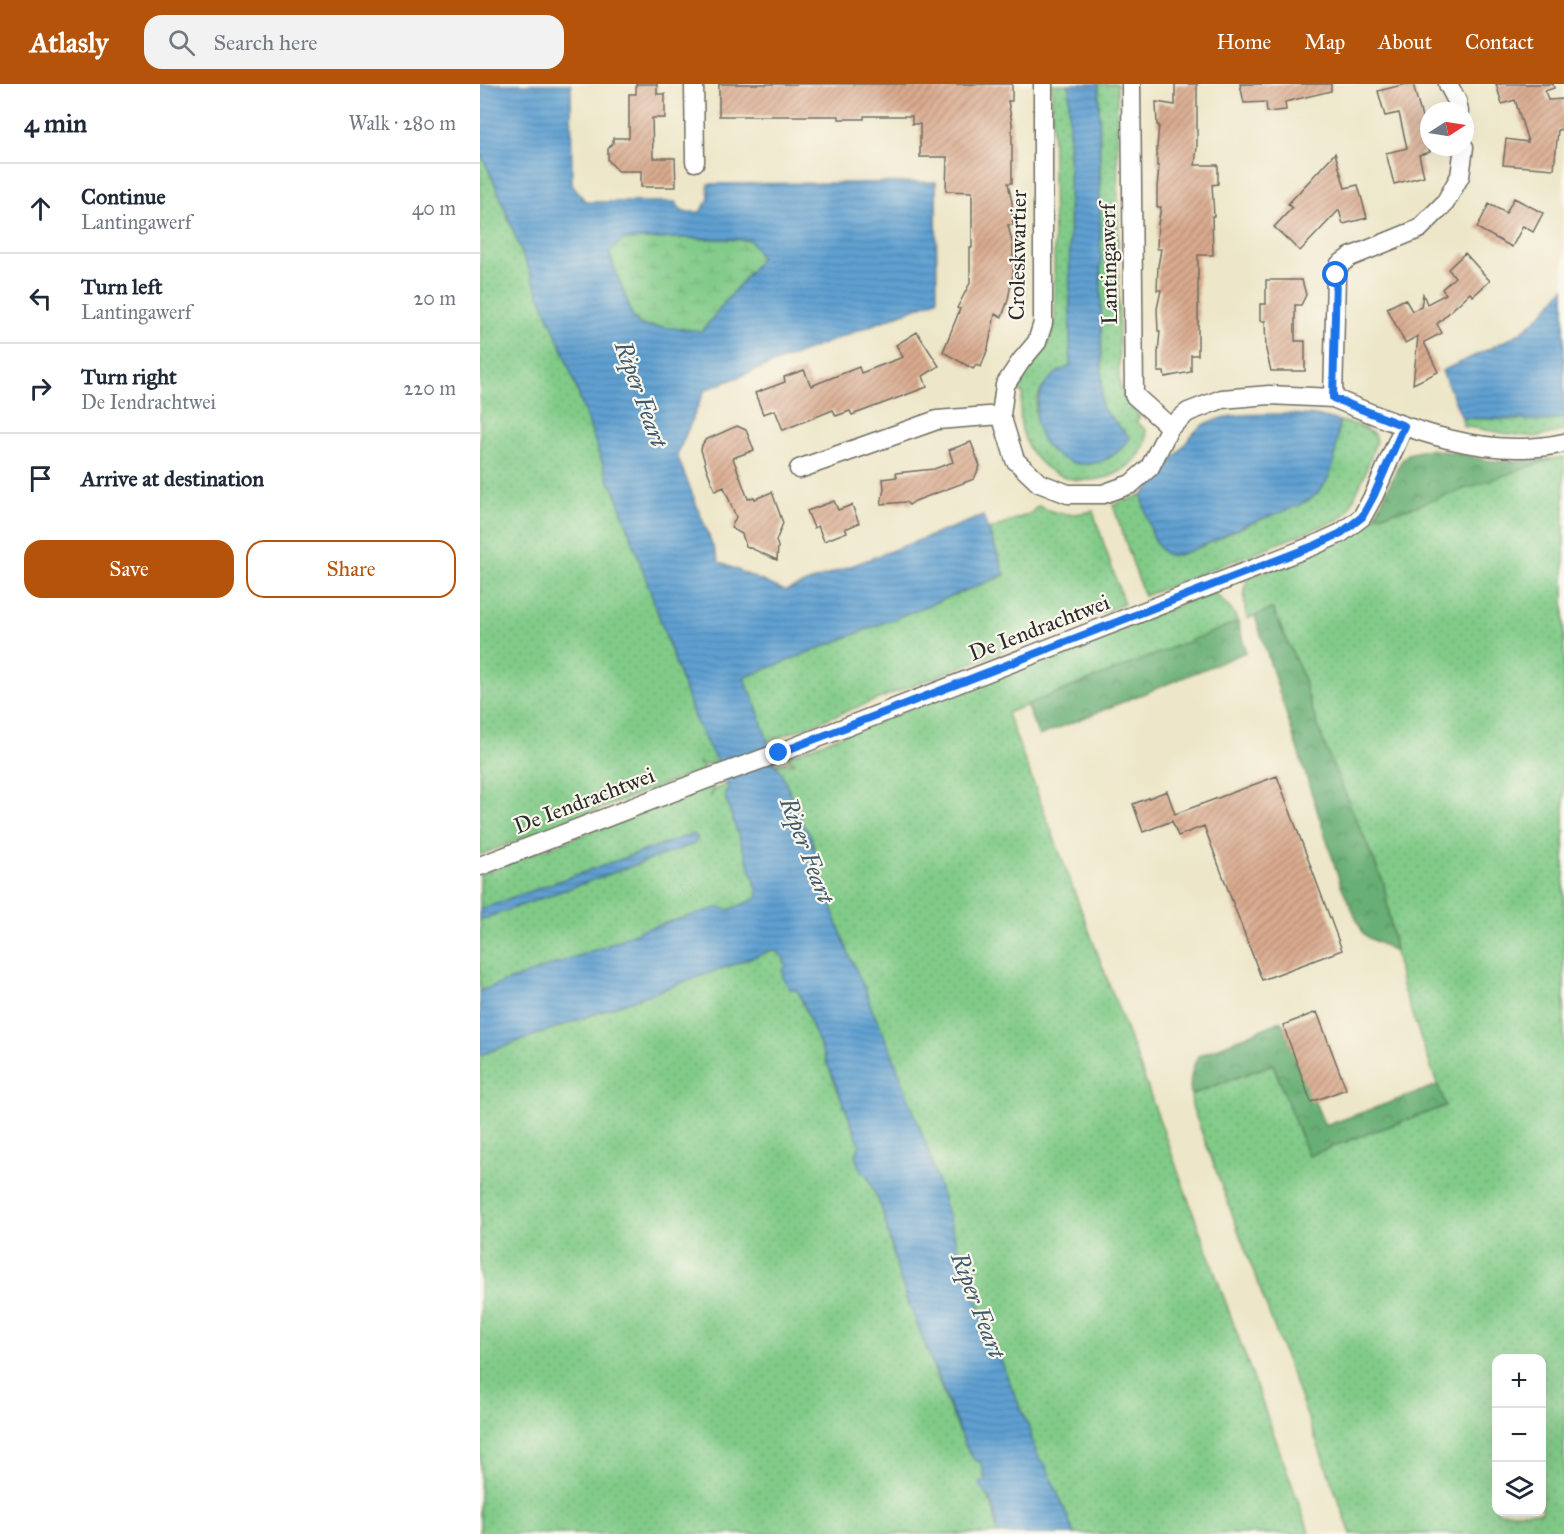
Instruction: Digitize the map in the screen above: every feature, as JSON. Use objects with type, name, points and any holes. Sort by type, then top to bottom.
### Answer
[{"type":"street","points":[[694,84],[695,162]]},
{"type":"street","name":"Croleskwartier","points":[[1043,84],[1042,323],[1037,342],[1005,385],[1001,415],[1015,460],[1039,483],[1068,494],[1103,494],[1131,484],[1150,467],[1170,427],[1188,412],[1222,399],[1269,394],[1333,398]]},
{"type":"street","name":"Lantingawerf","points":[[1131,84],[1134,394],[1170,427]]},
{"type":"street","points":[[1448,84],[1457,102]]},
{"type":"street","points":[[1463,156],[1460,176],[1445,204],[1419,229],[1350,257],[1339,265],[1336,275],[1333,398],[1450,441],[1520,449],[1564,443]]},
{"type":"street","points":[[798,469],[937,420],[1001,415]]},
{"type":"street","name":"De Iendrachtwei","points":[[480,866],[1316,545],[1341,533],[1362,517],[1404,426]]},
{"type":"green space","points":[[1052,84],[1069,84],[1070,366],[1052,377],[1042,388],[1036,408],[1051,448],[1069,461],[1130,438],[1102,408],[1099,84],[1117,84],[1119,375],[1124,398],[1140,416],[1136,422],[1146,430],[1147,434],[1143,449],[1136,459],[1119,472],[1104,478],[1084,480],[1067,478],[1051,471],[1028,447],[1022,430],[1020,412],[1023,393],[1019,391],[1025,374],[1046,348],[1055,322]]},
{"type":"green space","points":[[480,152],[564,353],[696,722],[717,761],[705,765],[698,762],[704,769],[480,855]]},
{"type":"green space","points":[[679,238],[750,240],[761,258],[702,331],[640,325],[633,317],[609,253],[622,240]]},
{"type":"green space","points":[[1564,417],[1564,431],[1535,437],[1463,426],[1462,418],[1548,421]]},
{"type":"green space","points":[[1339,421],[1358,425],[1374,434],[1376,441],[1365,474],[1348,511],[1340,519],[1144,596],[1113,505],[1142,495],[1158,546],[1171,556],[1192,550],[1305,502],[1337,439]]},
{"type":"green space","points":[[1429,449],[1507,462],[1551,459],[1410,508],[1375,516],[1400,463],[1408,454]]},
{"type":"green space","points":[[1564,457],[1564,1534],[1351,1534],[1192,1106],[1191,1095],[1273,1064],[1308,1156],[1445,1106],[1402,986],[1384,884],[1326,749],[1302,674],[1273,609],[1247,619],[1244,599],[1247,579],[1352,536],[1373,516],[1410,508],[1551,459]]},
{"type":"green space","points":[[1038,506],[1065,514],[1093,511],[1124,604],[767,742],[755,703],[743,677],[1005,575],[989,530],[1031,513]]},
{"type":"green space","points":[[1214,592],[1233,612],[1238,622],[1007,713],[1135,1053],[1310,1534],[1074,1534],[1045,1464],[1040,1460],[1032,1442],[1031,1432],[963,1264],[928,1150],[891,1051],[837,923],[810,834],[804,827],[776,765],[786,762],[794,764],[788,756]]},
{"type":"green space","points":[[1272,609],[1302,674],[1326,749],[1384,884],[1395,951],[1363,933],[1341,885],[1255,616]]},
{"type":"green space","points":[[1238,622],[1246,652],[1039,736],[1026,705]]},
{"type":"green space","points":[[727,784],[729,789],[726,800],[757,888],[758,898],[729,910],[642,930],[606,946],[480,991],[480,920],[694,844],[695,835],[692,834],[480,909],[480,874],[711,786],[713,790],[711,797],[715,789]]},
{"type":"green space","points":[[773,950],[779,952],[785,959],[786,967],[798,991],[860,1145],[857,1152],[882,1209],[899,1276],[945,1398],[966,1447],[977,1458],[984,1472],[984,1493],[992,1507],[997,1534],[480,1534],[480,1055]]},
{"type":"green space","points":[[1281,1021],[1325,1126],[1438,1085],[1446,1106],[1308,1156],[1273,1064],[1191,1095],[1190,1085],[1198,1056]]},
{"type":"water","name":"Riper Feart","points":[[480,84],[571,84],[572,185],[586,202],[675,202],[683,212],[700,212],[709,199],[708,184],[936,182],[937,300],[705,390],[677,455],[719,562],[785,591],[983,516],[1005,575],[744,678],[776,765],[804,827],[810,834],[837,923],[891,1051],[928,1150],[963,1264],[1031,1432],[1032,1442],[1040,1460],[1045,1464],[1074,1534],[997,1534],[995,1512],[990,1498],[984,1493],[979,1482],[985,1480],[980,1461],[975,1461],[966,1447],[909,1304],[899,1276],[882,1209],[867,1175],[861,1171],[856,1159],[860,1145],[798,991],[790,989],[783,978],[782,970],[786,967],[784,958],[780,954],[773,950],[480,1055],[480,991],[606,946],[642,930],[720,907],[729,910],[758,898],[757,888],[726,800],[725,791],[729,789],[716,757],[696,722],[564,353],[480,152]],"holes":[[[679,238],[750,240],[761,258],[702,331],[640,325],[633,317],[609,253],[622,240]]]},
{"type":"water","points":[[1069,84],[1099,84],[1102,408],[1130,438],[1115,454],[1098,462],[1081,464],[1064,460],[1050,450],[1041,436],[1036,419],[1039,398],[1044,387],[1055,374],[1070,366]]},
{"type":"water","points":[[1564,288],[1564,417],[1548,421],[1462,418],[1442,371],[1521,332],[1541,315]]},
{"type":"water","points":[[1254,414],[1320,416],[1339,421],[1332,469],[1317,494],[1294,507],[1246,525],[1206,545],[1179,555],[1166,554],[1161,550],[1150,527],[1142,495],[1192,435],[1199,428],[1218,419]]},
{"type":"water","points":[[692,834],[698,838],[694,844],[480,920],[480,909]]},
{"type":"building","points":[[636,84],[657,84],[657,94],[665,94],[665,118],[652,118],[653,158],[675,158],[676,187],[641,187],[641,171],[618,171],[608,160],[608,149],[613,143],[613,138],[629,138],[629,94],[636,94]]},
{"type":"building","points":[[719,84],[1012,84],[1012,101],[1008,101],[1012,123],[1012,183],[1008,183],[1013,225],[1008,225],[1013,246],[1013,273],[1008,300],[1002,317],[995,314],[988,348],[981,367],[976,365],[973,369],[943,352],[960,309],[957,308],[970,283],[972,192],[946,191],[947,157],[920,157],[920,124],[912,124],[912,116],[864,116],[864,119],[839,119],[839,116],[719,116]]},
{"type":"building","points":[[1175,84],[1197,84],[1195,165],[1218,165],[1218,184],[1212,185],[1213,255],[1198,255],[1198,355],[1191,355],[1191,372],[1165,377],[1164,372],[1158,372],[1160,331],[1158,331],[1157,309],[1161,290],[1157,290],[1161,249],[1157,249],[1161,207],[1157,207],[1159,125],[1157,125],[1156,102],[1175,105]]},
{"type":"building","points":[[1240,84],[1331,84],[1331,91],[1285,102],[1286,110],[1267,112],[1266,102],[1244,103]]},
{"type":"building","points":[[1413,84],[1420,110],[1419,155],[1424,176],[1394,184],[1386,153],[1407,148],[1399,113],[1385,116],[1378,91]]},
{"type":"building","points":[[1496,84],[1553,84],[1554,88],[1545,91],[1548,100],[1564,99],[1564,129],[1558,130],[1554,169],[1503,165],[1506,139],[1528,142],[1515,100],[1502,104]]},
{"type":"building","points":[[1335,153],[1345,188],[1358,185],[1367,218],[1343,224],[1339,210],[1300,251],[1274,227],[1292,208],[1288,204]]},
{"type":"building","points":[[1514,198],[1543,213],[1533,232],[1523,226],[1512,247],[1477,228],[1489,204],[1506,213]]},
{"type":"building","points":[[1465,253],[1490,281],[1473,296],[1470,293],[1437,324],[1442,333],[1424,342],[1438,372],[1413,384],[1418,336],[1405,343],[1387,308],[1405,299],[1412,311],[1421,307],[1423,294],[1427,304],[1446,294],[1442,289],[1455,277],[1448,269]]},
{"type":"building","points":[[1266,280],[1302,280],[1306,295],[1301,305],[1295,305],[1295,341],[1305,341],[1305,371],[1271,371],[1266,350],[1265,321],[1260,321],[1260,304],[1266,304]]},
{"type":"building","points":[[917,332],[939,366],[923,376],[927,387],[852,415],[850,411],[836,416],[833,410],[783,430],[775,410],[763,414],[755,393],[785,382],[784,377],[804,370],[811,386],[859,367],[861,373],[903,357],[896,345]]},
{"type":"building","points":[[737,426],[746,430],[754,450],[733,458],[748,499],[754,497],[755,499],[772,492],[783,523],[776,541],[777,560],[746,546],[742,534],[731,528],[736,517],[724,487],[715,491],[705,464],[701,450],[705,440]]},
{"type":"building","points":[[971,442],[980,466],[974,479],[909,505],[906,502],[881,504],[883,479],[897,477],[896,473],[934,469],[953,462],[949,450]]},
{"type":"building","points":[[834,501],[838,510],[852,505],[859,523],[845,529],[847,532],[824,541],[818,526],[814,528],[807,511]]},
{"type":"building","points":[[1277,776],[1342,950],[1262,980],[1204,826],[1178,836],[1172,821],[1143,832],[1133,804],[1167,791],[1175,814]]},
{"type":"building","points":[[1317,1012],[1346,1089],[1311,1102],[1283,1025]]},
{"type":"route","points":[[779,753],[1316,545],[1341,533],[1362,517],[1404,426],[1333,398],[1336,275]]}]
